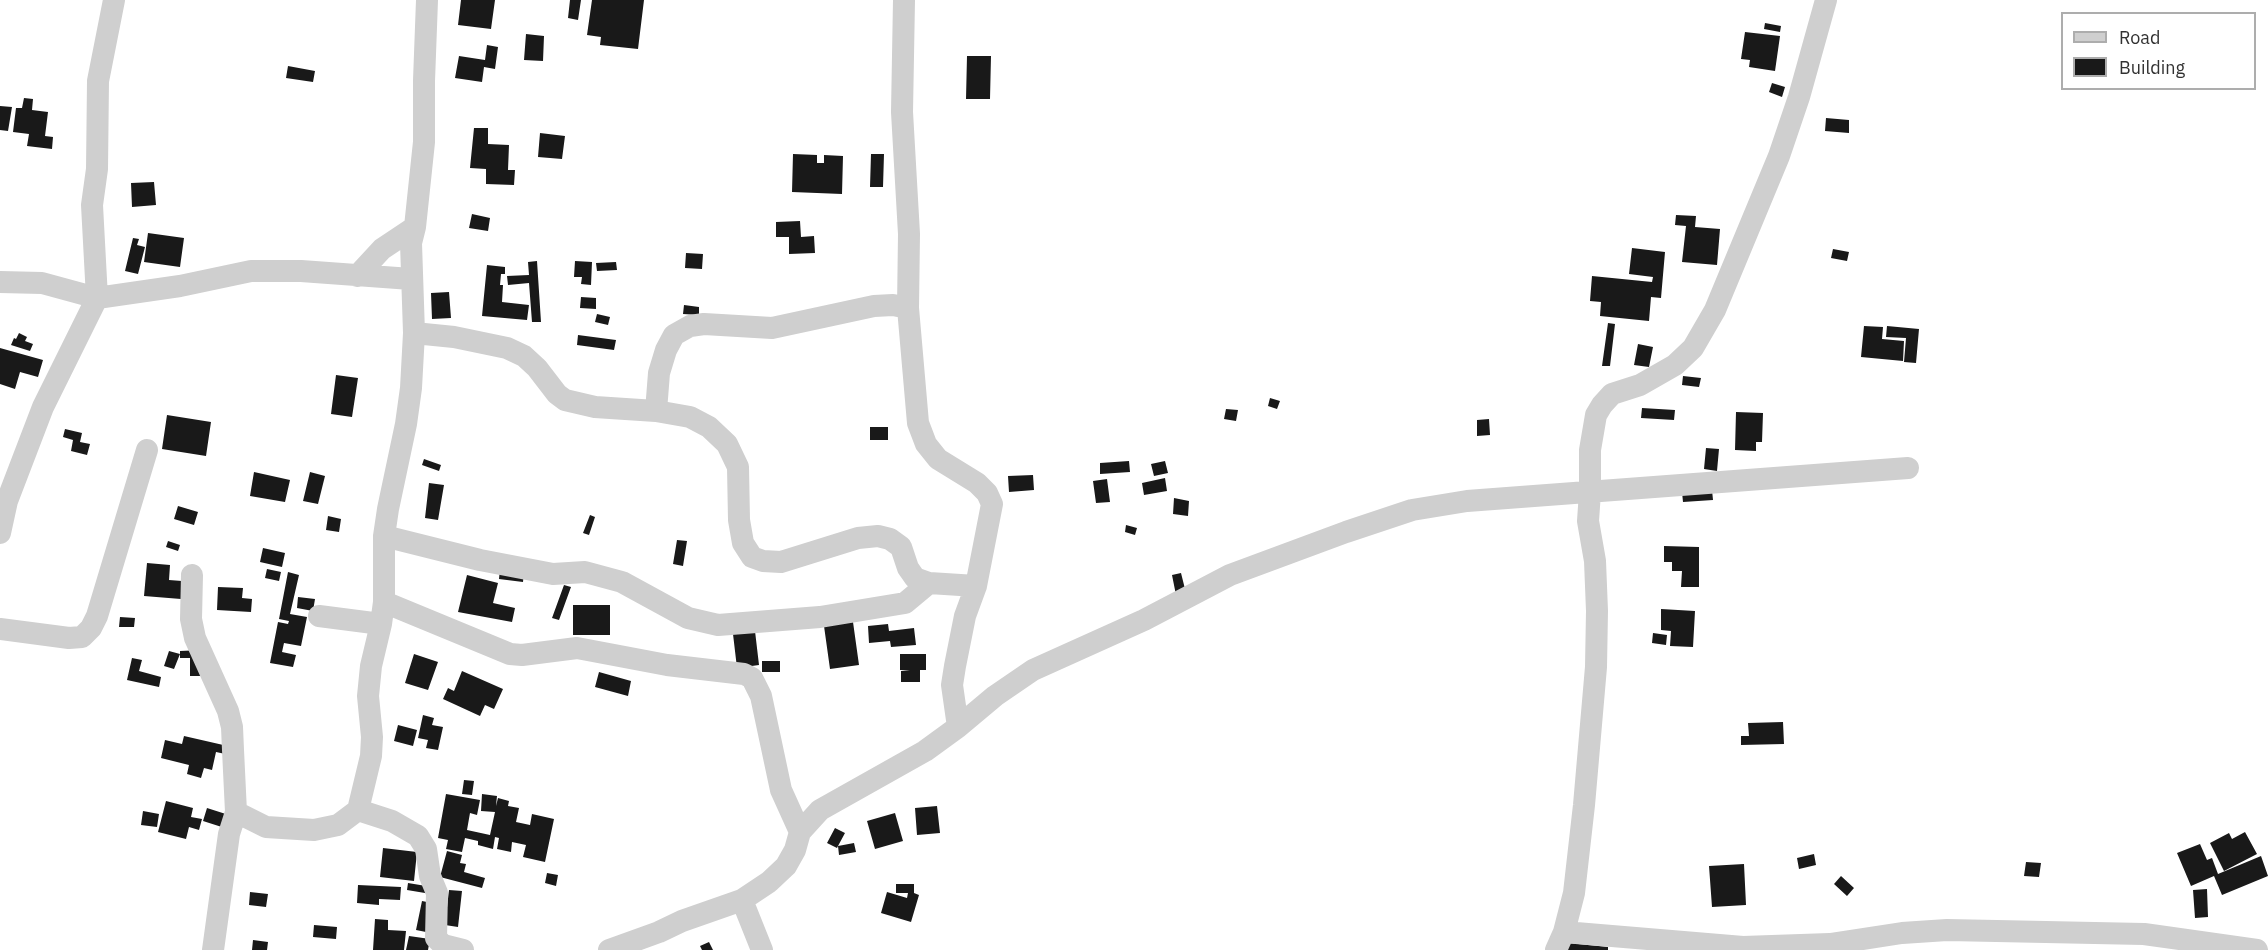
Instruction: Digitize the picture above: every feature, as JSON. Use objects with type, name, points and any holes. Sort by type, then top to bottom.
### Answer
[{"type":"street","points":[[0,533],[7,501],[6,485],[97,298],[92,205],[97,169],[98,81],[114,0]]},
{"type":"street","points":[[236,812],[266,827],[314,831],[338,825],[358,810],[371,756],[372,737],[368,696],[371,666],[382,613],[384,536],[406,424],[414,333],[411,243],[415,227],[424,142],[423,81],[427,0]]},
{"type":"street","points":[[904,0],[902,112],[909,234],[908,308],[918,423],[926,444],[938,459],[977,483],[987,493],[992,504],[976,586],[965,616],[952,685],[958,727]]},
{"type":"street","points":[[1826,0],[1799,98],[1779,156],[1715,310],[1693,348],[1675,365],[1640,385],[1612,394],[1596,415],[1590,450],[1588,521],[1595,561],[1596,667],[1574,893],[1560,941],[1743,947],[1830,944],[1902,933],[1947,930],[2144,934],[2257,950]]},
{"type":"street","points":[[357,276],[382,249],[415,227]]},
{"type":"street","points":[[0,282],[42,283],[97,298],[180,286],[251,271],[301,271],[411,279]]},
{"type":"street","points":[[656,411],[659,373],[666,350],[674,335],[690,326],[704,324],[772,328],[874,306],[893,305],[908,308]]},
{"type":"street","points":[[414,333],[454,337],[507,348],[524,356],[565,400],[595,406],[656,411],[690,417],[709,427],[727,444],[738,467],[739,520],[743,543],[752,557],[763,561],[781,562],[858,537],[878,536],[890,539],[901,547],[908,568],[915,578],[928,584],[976,586]]},
{"type":"street","points":[[0,629],[69,639],[82,637],[91,628],[97,615],[147,450]]},
{"type":"street","points":[[609,950],[742,900],[770,882],[786,866],[795,850],[800,832],[820,810],[925,751],[995,696],[1033,670],[1143,620],[1230,575],[1412,510],[1467,501],[1908,468]]},
{"type":"street","points":[[384,536],[490,562],[553,574],[585,572],[622,582],[688,618],[718,625],[820,617],[905,603],[928,584]]},
{"type":"street","points":[[192,574],[191,619],[195,638],[218,687],[232,727],[236,812],[229,834],[213,950]]},
{"type":"street","points":[[319,616],[382,613],[510,654],[522,655],[577,648],[668,665],[744,674],[752,678],[761,696],[781,790],[800,832]]},
{"type":"street","points":[[358,810],[392,821],[418,836],[426,849],[430,876],[437,893],[436,938],[443,945],[463,950]]},
{"type":"street","points":[[742,900],[762,950]]},
{"type":"building","points":[[461,0],[495,0],[491,29],[458,25]]},
{"type":"building","points":[[570,0],[581,0],[578,20],[568,18]]},
{"type":"building","points":[[592,0],[644,0],[638,49],[600,45],[601,37],[587,35]]},
{"type":"building","points":[[1765,23],[1781,26],[1780,32],[1764,29]]},
{"type":"building","points":[[1745,32],[1780,36],[1775,71],[1749,67],[1750,60],[1741,59]]},
{"type":"building","points":[[526,34],[544,36],[543,61],[524,60]]},
{"type":"building","points":[[487,45],[498,47],[495,69],[484,67],[482,82],[455,78],[459,56],[485,60]]},
{"type":"building","points":[[967,56],[991,56],[990,99],[966,99]]},
{"type":"building","points":[[288,66],[315,71],[313,82],[286,78]]},
{"type":"building","points":[[1772,83],[1785,87],[1782,97],[1769,92]]},
{"type":"building","points":[[24,98],[33,99],[32,110],[48,112],[45,136],[53,137],[52,149],[27,146],[29,134],[13,132],[16,108],[22,108]]},
{"type":"building","points":[[0,106],[12,107],[8,131],[0,130]]},
{"type":"building","points":[[1826,118],[1849,120],[1849,133],[1825,131]]},
{"type":"building","points":[[474,128],[488,128],[488,144],[509,145],[508,170],[515,170],[514,185],[486,184],[486,169],[470,168]]},
{"type":"building","points":[[540,133],[565,136],[562,159],[538,157]]},
{"type":"building","points":[[793,154],[817,155],[817,163],[824,163],[824,155],[843,156],[842,194],[792,192]]},
{"type":"building","points":[[871,154],[884,154],[883,187],[870,187]]},
{"type":"building","points":[[154,182],[156,205],[132,207],[131,183]]},
{"type":"building","points":[[472,214],[490,218],[488,231],[469,228]]},
{"type":"building","points":[[1676,215],[1696,216],[1695,227],[1720,229],[1717,265],[1682,262],[1686,226],[1675,225]]},
{"type":"building","points":[[800,221],[801,237],[814,236],[815,253],[789,254],[789,237],[776,237],[776,222]]},
{"type":"building","points":[[148,233],[184,238],[180,267],[144,262]]},
{"type":"building","points":[[133,238],[139,239],[137,245],[145,247],[138,274],[125,271]]},
{"type":"building","points":[[1632,248],[1665,252],[1661,298],[1651,297],[1649,321],[1600,316],[1601,302],[1590,301],[1592,276],[1652,282],[1653,277],[1629,274]]},
{"type":"building","points":[[1833,249],[1849,252],[1847,261],[1831,258]]},
{"type":"building","points":[[686,253],[703,254],[702,269],[685,268]]},
{"type":"building","points":[[537,261],[541,322],[532,322],[529,283],[508,285],[507,276],[529,275],[528,262]]},
{"type":"building","points":[[575,261],[592,262],[591,285],[581,284],[582,277],[574,277]]},
{"type":"building","points":[[616,262],[617,270],[597,271],[596,263]]},
{"type":"building","points":[[487,265],[505,267],[505,274],[501,274],[500,285],[503,285],[502,302],[529,305],[527,320],[482,316]]},
{"type":"building","points":[[449,292],[451,318],[432,319],[431,293]]},
{"type":"building","points":[[581,297],[596,298],[596,309],[580,308]]},
{"type":"building","points":[[684,305],[699,307],[699,315],[683,314]]},
{"type":"building","points":[[597,314],[610,317],[608,325],[595,322]]},
{"type":"building","points":[[1608,323],[1615,324],[1610,366],[1602,366]]},
{"type":"building","points":[[1864,326],[1883,327],[1882,339],[1904,341],[1903,361],[1861,357]]},
{"type":"building","points":[[1887,326],[1919,329],[1916,363],[1904,362],[1906,338],[1886,337]]},
{"type":"building","points":[[19,333],[27,337],[25,341],[33,344],[30,351],[11,345]]},
{"type":"building","points":[[578,335],[616,340],[614,350],[577,345]]},
{"type":"building","points":[[1638,344],[1653,347],[1649,367],[1634,365]]},
{"type":"building","points":[[0,348],[43,360],[38,377],[20,372],[15,389],[0,384]]},
{"type":"building","points":[[336,375],[358,378],[352,417],[331,414]]},
{"type":"building","points":[[1683,376],[1701,378],[1699,387],[1682,385]]},
{"type":"building","points":[[1270,398],[1280,401],[1277,409],[1268,406]]},
{"type":"building","points":[[1642,408],[1675,410],[1674,420],[1641,418]]},
{"type":"building","points":[[1226,409],[1238,410],[1236,421],[1224,419]]},
{"type":"building","points":[[1736,412],[1763,413],[1762,442],[1756,442],[1756,451],[1735,450]]},
{"type":"building","points":[[167,415],[211,422],[206,456],[162,449]]},
{"type":"building","points":[[1489,419],[1490,435],[1477,436],[1477,420]]},
{"type":"building","points":[[870,427],[888,427],[888,440],[870,440]]},
{"type":"building","points":[[65,429],[82,433],[80,442],[90,444],[87,455],[71,451],[73,440],[63,437]]},
{"type":"building","points":[[1706,448],[1719,449],[1717,471],[1704,469]]},
{"type":"building","points":[[424,459],[441,465],[439,471],[422,465]]},
{"type":"building","points":[[1129,461],[1130,472],[1100,474],[1100,463]]},
{"type":"building","points":[[1165,461],[1168,473],[1154,476],[1151,464]]},
{"type":"building","points":[[254,472],[290,480],[285,502],[250,496]]},
{"type":"building","points":[[310,472],[325,476],[318,504],[303,501]]},
{"type":"building","points":[[1033,475],[1034,490],[1009,492],[1008,476]]},
{"type":"building","points":[[1165,478],[1167,491],[1144,495],[1142,483]]},
{"type":"building","points":[[1107,479],[1110,502],[1096,503],[1093,481]]},
{"type":"building","points":[[429,483],[444,485],[438,520],[425,518]]},
{"type":"building","points":[[1712,490],[1713,500],[1683,502],[1682,492]]},
{"type":"building","points":[[1174,498],[1189,501],[1188,516],[1173,514]]},
{"type":"building","points":[[178,506],[198,512],[194,525],[174,519]]},
{"type":"building","points":[[590,515],[595,517],[589,535],[583,533]]},
{"type":"building","points":[[328,516],[341,519],[339,532],[326,530]]},
{"type":"building","points":[[1126,525],[1137,528],[1135,535],[1125,532]]},
{"type":"building","points":[[677,540],[687,541],[683,566],[673,564]]},
{"type":"building","points":[[168,541],[180,545],[178,551],[166,547]]},
{"type":"building","points":[[1664,546],[1699,547],[1699,587],[1681,587],[1682,571],[1672,571],[1672,562],[1664,562]]},
{"type":"building","points":[[263,548],[285,553],[282,567],[260,562]]},
{"type":"building","points":[[147,563],[170,565],[169,580],[182,581],[181,599],[144,596]]},
{"type":"building","points":[[500,568],[524,571],[523,582],[499,579]]},
{"type":"building","points":[[267,569],[281,572],[279,581],[265,578]]},
{"type":"building","points":[[288,572],[299,575],[290,614],[307,617],[301,646],[284,643],[282,652],[296,655],[293,667],[270,663],[278,622],[288,624],[289,621],[279,619]]},
{"type":"building","points":[[1181,573],[1186,593],[1176,595],[1172,575]]},
{"type":"building","points":[[467,575],[498,583],[493,603],[515,608],[512,622],[458,612]]},
{"type":"building","points":[[564,585],[571,587],[559,620],[552,618]]},
{"type":"building","points":[[218,587],[243,588],[242,598],[252,599],[251,612],[217,610]]},
{"type":"building","points":[[298,597],[315,599],[313,611],[297,608]]},
{"type":"building","points":[[573,605],[610,605],[610,635],[573,635]]},
{"type":"building","points":[[1661,609],[1695,611],[1693,647],[1670,646],[1671,631],[1661,630]]},
{"type":"building","points":[[120,617],[135,618],[134,627],[119,627]]},
{"type":"building","points":[[853,622],[859,665],[830,669],[824,626]]},
{"type":"building","points":[[888,624],[889,631],[914,628],[916,645],[891,647],[890,641],[869,643],[868,626]]},
{"type":"building","points":[[755,631],[759,665],[737,668],[733,634]]},
{"type":"building","points":[[1653,633],[1667,635],[1666,645],[1652,643]]},
{"type":"building","points":[[202,650],[203,676],[190,676],[190,658],[180,658],[180,651]]},
{"type":"building","points":[[169,651],[180,654],[174,669],[164,666]]},
{"type":"building","points":[[414,654],[438,662],[428,690],[405,683]]},
{"type":"building","points":[[900,654],[926,654],[926,670],[920,670],[920,682],[901,682],[901,671],[910,670],[900,670]]},
{"type":"building","points":[[132,658],[142,660],[139,671],[161,677],[159,687],[127,680]]},
{"type":"building","points":[[762,661],[780,661],[780,672],[762,672]]},
{"type":"building","points":[[462,671],[503,689],[494,709],[485,705],[480,716],[443,699],[448,688],[454,691]]},
{"type":"building","points":[[599,672],[631,681],[628,696],[595,687]]},
{"type":"building","points":[[423,715],[434,718],[432,725],[443,727],[438,750],[426,748],[428,740],[418,738]]},
{"type":"building","points":[[1783,722],[1784,744],[1741,745],[1741,736],[1749,736],[1748,723]]},
{"type":"building","points":[[398,725],[417,730],[413,746],[394,741]]},
{"type":"building","points":[[184,736],[232,747],[230,755],[216,752],[212,770],[204,768],[201,778],[187,774],[189,765],[161,758],[165,740],[182,744]]},
{"type":"building","points":[[464,780],[474,781],[472,795],[462,794]]},
{"type":"building","points":[[446,794],[480,800],[477,815],[470,813],[467,830],[490,835],[495,812],[481,811],[482,794],[497,796],[496,806],[498,798],[509,801],[508,806],[519,808],[516,822],[530,825],[532,814],[554,819],[545,862],[523,857],[526,845],[512,842],[511,852],[497,849],[499,838],[495,837],[493,849],[478,845],[478,841],[465,838],[462,852],[446,849],[448,840],[438,838]]},
{"type":"building","points":[[166,801],[193,808],[191,817],[202,819],[199,830],[189,827],[186,839],[158,832]]},
{"type":"building","points":[[937,806],[940,833],[917,835],[915,808]]},
{"type":"building","points":[[207,808],[232,816],[228,829],[203,821]]},
{"type":"building","points":[[143,811],[159,814],[157,827],[141,825]]},
{"type":"building","points":[[895,813],[903,841],[875,849],[867,821]]},
{"type":"building","points":[[835,828],[845,833],[837,848],[827,843]]},
{"type":"building","points":[[2245,832],[2257,854],[2224,871],[2210,843],[2229,833],[2232,839]]},
{"type":"building","points":[[854,843],[856,852],[839,855],[838,846]]},
{"type":"building","points":[[2200,844],[2207,860],[2212,858],[2218,874],[2261,856],[2268,876],[2222,895],[2214,876],[2191,886],[2177,853]]},
{"type":"building","points":[[383,848],[417,852],[414,881],[380,877]]},
{"type":"building","points":[[447,851],[462,855],[460,863],[466,864],[464,872],[485,878],[482,888],[440,877]]},
{"type":"building","points":[[1814,854],[1816,865],[1799,869],[1797,858]]},
{"type":"building","points":[[2026,862],[2041,863],[2039,877],[2024,876]]},
{"type":"building","points":[[1744,864],[1746,905],[1712,907],[1709,866]]},
{"type":"building","points":[[547,873],[558,875],[556,886],[545,883]]},
{"type":"building","points":[[1841,876],[1854,888],[1847,896],[1834,884]]},
{"type":"building","points":[[408,883],[432,887],[431,894],[407,890]]},
{"type":"building","points":[[896,884],[914,884],[914,893],[919,895],[911,922],[881,913],[887,892],[907,898],[908,893],[896,893]]},
{"type":"building","points":[[358,885],[401,887],[400,900],[379,899],[379,905],[357,903]]},
{"type":"building","points":[[2207,889],[2208,917],[2195,918],[2193,890]]},
{"type":"building","points":[[449,890],[462,891],[458,927],[445,925]]},
{"type":"building","points":[[250,892],[268,894],[266,907],[249,905]]},
{"type":"building","points":[[422,901],[432,903],[426,932],[416,930]]},
{"type":"building","points":[[375,919],[388,920],[388,930],[406,931],[404,950],[373,950]]},
{"type":"building","points":[[314,925],[337,927],[336,939],[313,937]]},
{"type":"building","points":[[409,936],[430,939],[428,950],[406,950]]},
{"type":"building","points":[[253,940],[268,942],[267,950],[252,950]]},
{"type":"building","points":[[709,942],[713,950],[702,950],[700,946]]},
{"type":"building","points":[[1568,943],[1608,947],[1608,950],[1568,950]]}]
